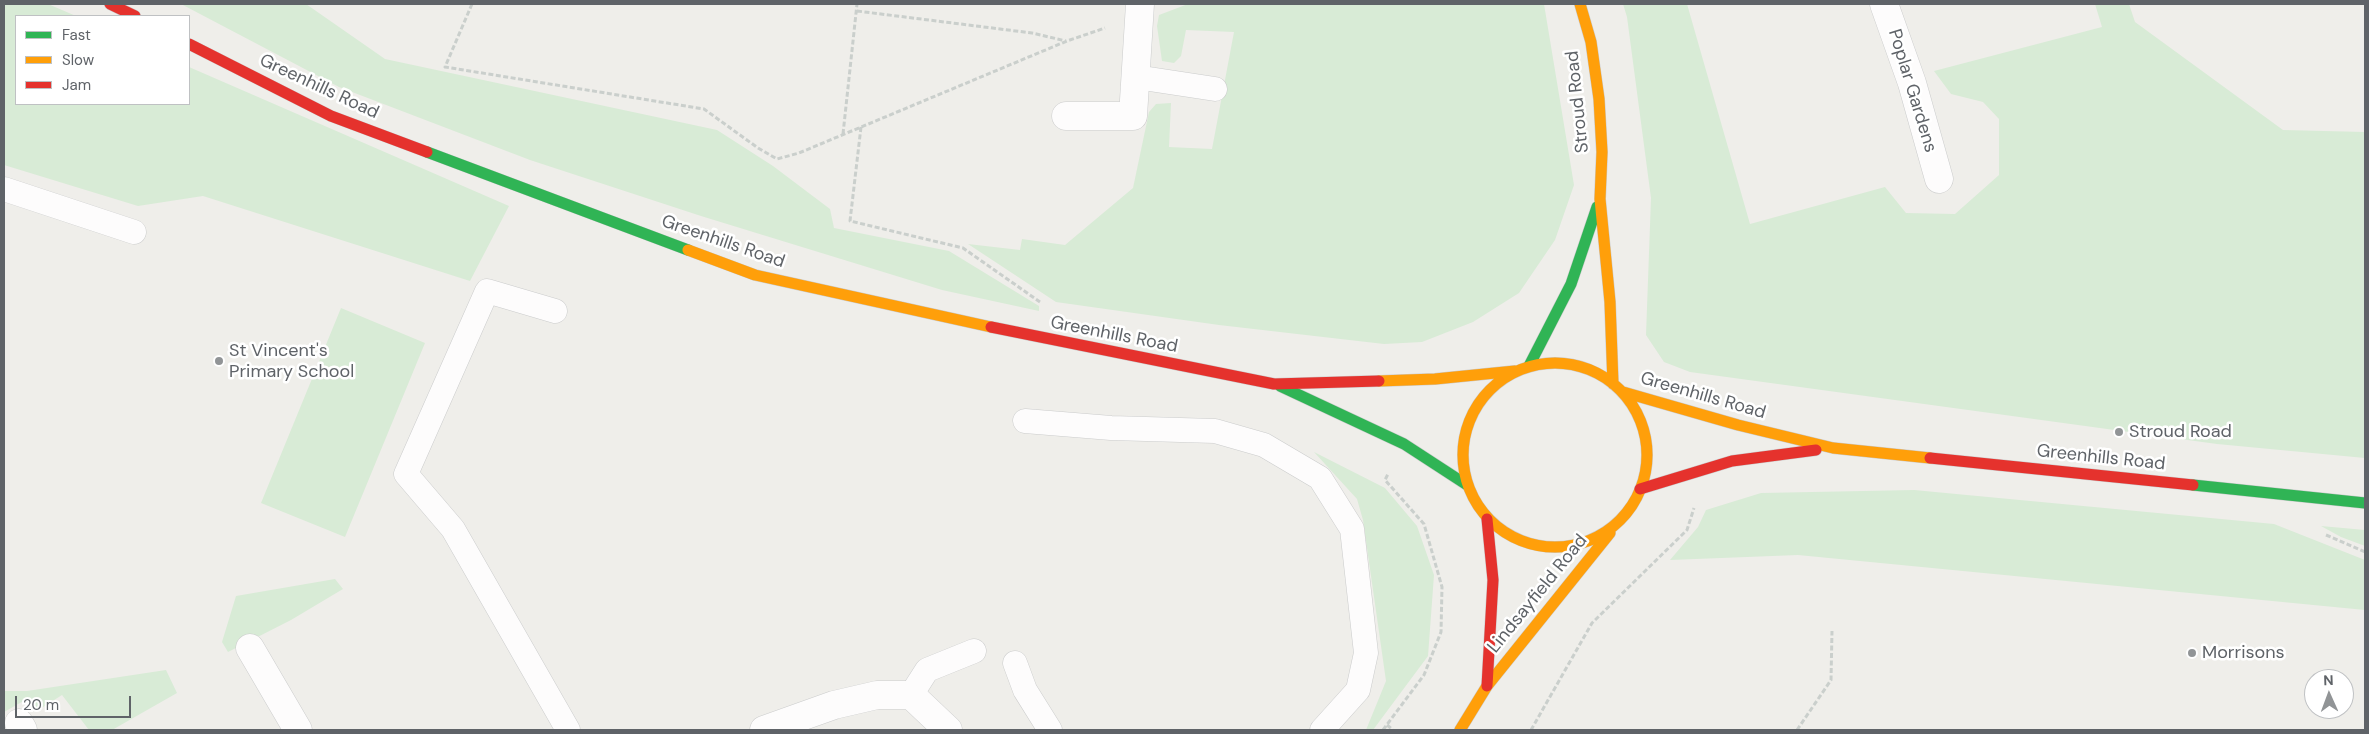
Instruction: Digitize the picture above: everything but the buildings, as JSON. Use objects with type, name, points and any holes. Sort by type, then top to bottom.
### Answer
[{"type":"street","points":[[110,4],[133,15]]},
{"type":"street","name":"Stroud Road","points":[[1580,4],[1590,42],[1599,99],[1602,152],[1600,199],[1610,302],[1614,384]]},
{"type":"street","name":"Poplar Gardens","points":[[1884,4],[1912,83],[1939,179]]},
{"type":"street","points":[[1066,116],[1133,116],[1140,10]]},
{"type":"street","name":"Greenhills Road","points":[[190,45],[331,116],[755,275],[1049,340],[1274,384],[1435,380],[1515,371]]},
{"type":"street","name":"Stroud Road","points":[[1529,366],[1571,284],[1600,199]]},
{"type":"street","points":[[1617,524],[1594,539],[1568,547],[1542,548],[1511,537],[1487,519],[1470,495],[1462,466],[1463,435],[1474,409],[1492,387],[1515,371],[1529,366],[1542,363],[1570,363],[1597,372],[1623,392]]},
{"type":"street","name":"Greenhills Road","points":[[1274,384],[1404,444],[1467,485]]},
{"type":"street","name":"Greenhills Road","points":[[1623,392],[1738,425],[1833,448],[2365,503]]},
{"type":"street","name":"Lindsayfield Road","points":[[1460,730],[1487,686],[1634,502],[1645,478],[1648,450],[1640,418],[1623,392]]},
{"type":"street","name":"Greenhills Road","points":[[1640,489],[1732,461],[1833,448]]},
{"type":"street","name":"Lindsayfield Road","points":[[1487,519],[1494,580],[1487,686]]},
{"type":"street","points":[[250,648],[298,730]]},
{"type":"street","points":[[764,730],[834,705],[877,695],[911,695],[948,730]]},
{"type":"lane","points":[[1136,76],[1215,89]]},
{"type":"lane","points":[[4,189],[134,232]]},
{"type":"lane","points":[[555,311],[486,291],[406,474],[453,530],[568,730]]},
{"type":"lane","points":[[1025,421],[1112,428],[1215,431],[1264,445],[1320,478],[1352,529],[1366,653],[1358,690],[1322,730]]},
{"type":"lane","points":[[911,695],[927,670],[974,651]]},
{"type":"lane","points":[[1015,663],[1024,690],[1050,730]]},
{"type":"path","points":[[472,4],[445,67],[704,109],[758,148],[778,159],[799,153],[1140,10]]},
{"type":"path","points":[[843,134],[858,4]]},
{"type":"path","points":[[857,11],[1032,33],[1067,41]]},
{"type":"path","points":[[861,127],[850,221],[963,248],[1052,310],[1049,340]]},
{"type":"path","points":[[1383,730],[1424,675],[1441,632],[1442,587],[1424,524],[1385,480],[1404,444]]},
{"type":"path","points":[[1531,730],[1592,623],[1687,530],[1707,469]]},
{"type":"path","points":[[1797,730],[1831,680],[1832,631]]},
{"type":"path","points":[[1387,725],[1393,730]]},
{"type":"green space","points":[[4,4],[48,4],[74,15],[15,15],[15,105],[190,105],[190,67],[509,206],[470,281],[203,196],[138,206],[4,165]]},
{"type":"green space","points":[[181,4],[306,4],[385,59],[717,130],[773,166],[830,209],[834,228],[949,251],[1039,306],[1039,311],[942,290],[701,216],[530,160],[339,87]]},
{"type":"green space","points":[[1188,4],[1544,4],[1574,185],[1555,240],[1519,293],[1473,322],[1422,342],[1384,344],[1219,325],[1056,302],[968,244],[1020,250],[1022,239],[1065,245],[1133,188],[1149,112],[1156,104],[1171,103],[1169,147],[1212,149],[1234,32],[1186,30],[1181,56],[1174,63],[1162,61],[1157,26],[1159,15]]},
{"type":"green space","points":[[1623,4],[1687,4],[1750,224],[1885,187],[1906,213],[1955,214],[1999,175],[1999,119],[1983,102],[1951,94],[1934,71],[2102,27],[2095,4],[2129,4],[2135,22],[2283,130],[2365,132],[2365,458],[2217,444],[1690,372],[1664,362],[1646,335],[1651,198],[1627,17]]},
{"type":"green space","points":[[341,308],[425,343],[345,537],[261,503]]},
{"type":"green space","points":[[1314,452],[1385,488],[1417,526],[1434,575],[1428,656],[1373,730],[1366,730],[1386,681],[1363,520],[1357,499]]},
{"type":"green space","points":[[1914,490],[2274,524],[2365,560],[2365,610],[1798,555],[1670,560],[1698,527],[1706,510],[1761,493]]},
{"type":"green space","points":[[2321,526],[2365,530],[2365,546],[2341,537]]},
{"type":"green space","points":[[335,579],[343,589],[291,620],[228,652],[222,642],[236,596]]},
{"type":"green space","points":[[166,670],[177,693],[112,730],[89,730],[62,695],[37,711],[27,699],[4,712],[4,691],[27,691]]},
{"type":"traffic: fast","points":[[427,152],[688,250]]},
{"type":"traffic: fast","points":[[1529,366],[1571,284],[1597,207]]},
{"type":"traffic: fast","points":[[1280,386],[1404,444],[1467,485]]},
{"type":"traffic: fast","points":[[2193,485],[2365,503]]},
{"type":"traffic: slow","points":[[1580,4],[1591,42],[1599,99],[1602,152],[1600,199],[1610,302],[1613,384]]},
{"type":"traffic: slow","points":[[688,250],[755,275],[991,327]]},
{"type":"traffic: slow","points":[[1564,363],[1573,364],[1599,373],[1626,396],[1637,411],[1646,437],[1647,455],[1646,473],[1637,499],[1614,526],[1599,537],[1573,546],[1546,547],[1537,546],[1511,537],[1484,514],[1473,499],[1464,473],[1463,446],[1464,437],[1473,411],[1496,384],[1511,373],[1537,364],[1564,363]]},
{"type":"traffic: slow","points":[[1379,381],[1435,379],[1515,371]]},
{"type":"traffic: slow","points":[[1623,392],[1738,425],[1833,448],[1930,458]]},
{"type":"traffic: slow","points":[[1460,730],[1487,686],[1610,533]]},
{"type":"traffic: jam","points":[[110,4],[133,15]]},
{"type":"traffic: jam","points":[[190,45],[331,116],[427,152]]},
{"type":"traffic: jam","points":[[991,327],[1274,384],[1379,381]]},
{"type":"traffic: jam","points":[[1640,489],[1732,461],[1816,450]]},
{"type":"traffic: jam","points":[[1930,458],[2193,485]]},
{"type":"traffic: jam","points":[[1487,519],[1493,580],[1487,686]]},
{"type":"place","name":"St Vincent's Primary School","points":[[219,361]]},
{"type":"place","name":"Stroud Road","points":[[2119,432]]},
{"type":"place","name":"Morrisons","points":[[2192,653]]}]
